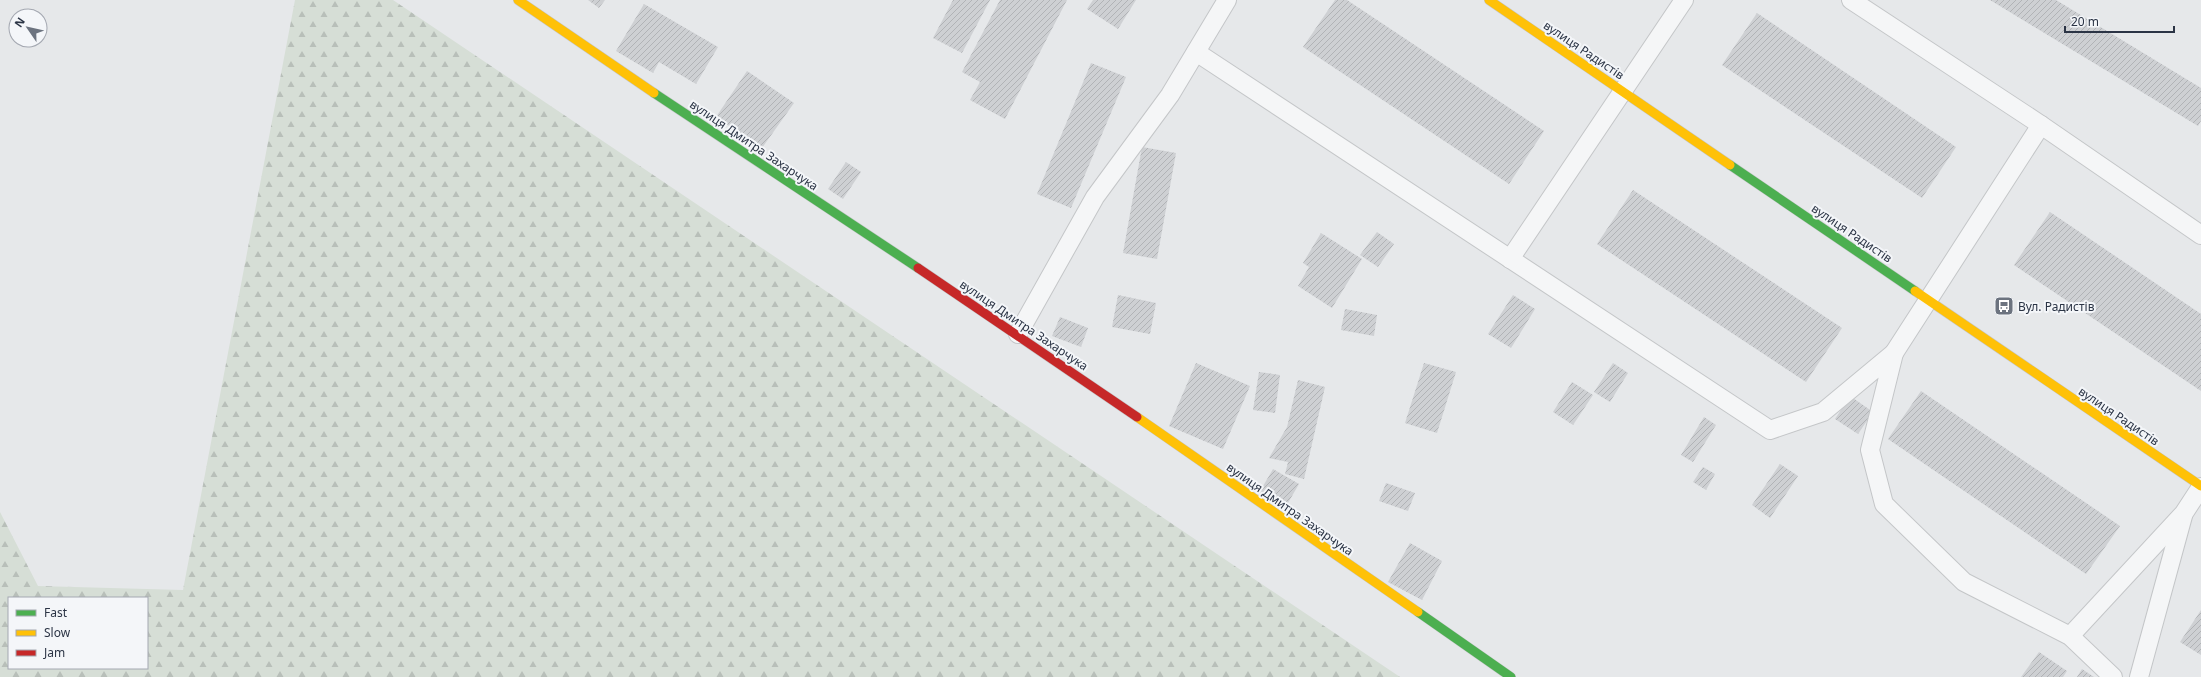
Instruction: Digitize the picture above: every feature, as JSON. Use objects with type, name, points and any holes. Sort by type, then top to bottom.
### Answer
[{"type":"street","name":"вулиця Дмитра Захарчука","points":[[518,0],[604,60],[1018,334],[1511,677]]},
{"type":"street","name":"вулиця Радистів","points":[[1489,0],[2201,486]]},
{"type":"lane","points":[[1018,334],[1095,197],[1170,94],[1227,0]]},
{"type":"lane","points":[[1510,259],[1624,92],[1684,0]]},
{"type":"lane","points":[[1850,0],[2041,125],[2201,235]]},
{"type":"lane","points":[[1196,52],[1770,430],[1823,412],[1894,353],[2041,125]]},
{"type":"lane","points":[[1894,353],[1870,450],[1884,504],[1964,582],[2070,636],[2113,677]]},
{"type":"lane","points":[[2070,636],[2184,513],[2201,486]]},
{"type":"lane","points":[[2139,677],[2184,513]]},
{"type":"green space","points":[[295,0],[393,0],[1400,677],[0,677],[0,512],[38,586],[183,590]]},
{"type":"building","points":[[588,0],[605,0],[599,8]]},
{"type":"building","points":[[953,0],[990,0],[962,53],[933,38]]},
{"type":"building","points":[[1000,0],[1067,0],[1005,119],[970,100],[980,82],[962,72]]},
{"type":"building","points":[[1093,0],[1136,0],[1118,29],[1087,9]]},
{"type":"building","points":[[1335,0],[1347,0],[1544,131],[1509,184],[1303,47]]},
{"type":"building","points":[[1990,0],[2056,0],[2201,88],[2201,121],[2198,126]]},
{"type":"building","points":[[644,4],[718,47],[696,84],[659,62],[653,73],[616,51]]},
{"type":"building","points":[[1757,13],[1956,147],[1922,198],[1722,65]]},
{"type":"building","points":[[1091,63],[1126,77],[1071,208],[1037,194]]},
{"type":"building","points":[[747,71],[794,103],[762,148],[716,117]]},
{"type":"building","points":[[1142,147],[1176,153],[1157,259],[1123,253]]},
{"type":"building","points":[[846,162],[861,172],[843,199],[828,189]]},
{"type":"building","points":[[1633,190],[1842,328],[1806,382],[1597,244]]},
{"type":"building","points":[[2050,212],[2201,314],[2201,391],[2014,265]]},
{"type":"building","points":[[1377,232],[1394,244],[1378,267],[1360,255]]},
{"type":"building","points":[[1321,233],[1362,259],[1332,308],[1298,286],[1309,267],[1303,263]]},
{"type":"building","points":[[1118,295],[1156,303],[1150,334],[1112,327]]},
{"type":"building","points":[[1513,295],[1535,309],[1511,348],[1488,334]]},
{"type":"building","points":[[1345,309],[1377,315],[1374,336],[1341,330]]},
{"type":"building","points":[[1060,317],[1088,328],[1081,347],[1052,336]]},
{"type":"building","points":[[1196,363],[1250,386],[1223,449],[1169,426]]},
{"type":"building","points":[[1424,363],[1456,372],[1437,433],[1405,423]]},
{"type":"building","points":[[1613,363],[1628,373],[1610,402],[1594,392]]},
{"type":"building","points":[[1259,372],[1280,375],[1275,413],[1253,410]]},
{"type":"building","points":[[1298,380],[1325,387],[1304,479],[1285,474],[1288,462],[1269,458],[1287,427]]},
{"type":"building","points":[[1572,382],[1593,395],[1573,425],[1553,412]]},
{"type":"building","points":[[1921,391],[2120,526],[2086,574],[1888,439]]},
{"type":"building","points":[[1850,396],[1873,412],[1858,434],[1835,419]]},
{"type":"building","points":[[1704,417],[1716,425],[1693,462],[1681,455]]},
{"type":"building","points":[[1780,464],[1798,476],[1770,518],[1752,505]]},
{"type":"building","points":[[1703,467],[1715,474],[1706,490],[1693,482]]},
{"type":"building","points":[[1273,469],[1299,484],[1285,508],[1259,493]]},
{"type":"building","points":[[1386,483],[1415,493],[1408,511],[1379,501]]},
{"type":"building","points":[[1410,543],[1442,561],[1422,600],[1388,582]]},
{"type":"building","points":[[2201,610],[2201,655],[2180,642]]},
{"type":"building","points":[[2039,652],[2067,671],[2063,677],[2021,677]]},
{"type":"building","points":[[2082,669],[2094,677],[2077,677]]},
{"type":"traffic: fast","points":[[654,93],[918,268]]},
{"type":"traffic: fast","points":[[1730,165],[1915,291]]},
{"type":"traffic: fast","points":[[1418,612],[1511,677]]},
{"type":"traffic: slow","points":[[518,0],[654,93]]},
{"type":"traffic: slow","points":[[1489,0],[1730,165]]},
{"type":"traffic: slow","points":[[1915,291],[2201,486]]},
{"type":"traffic: slow","points":[[1137,417],[1418,612]]},
{"type":"traffic: jam","points":[[918,268],[1137,417]]},
{"type":"place","name":"Вул. Радистів","points":[[2004,306]]}]
